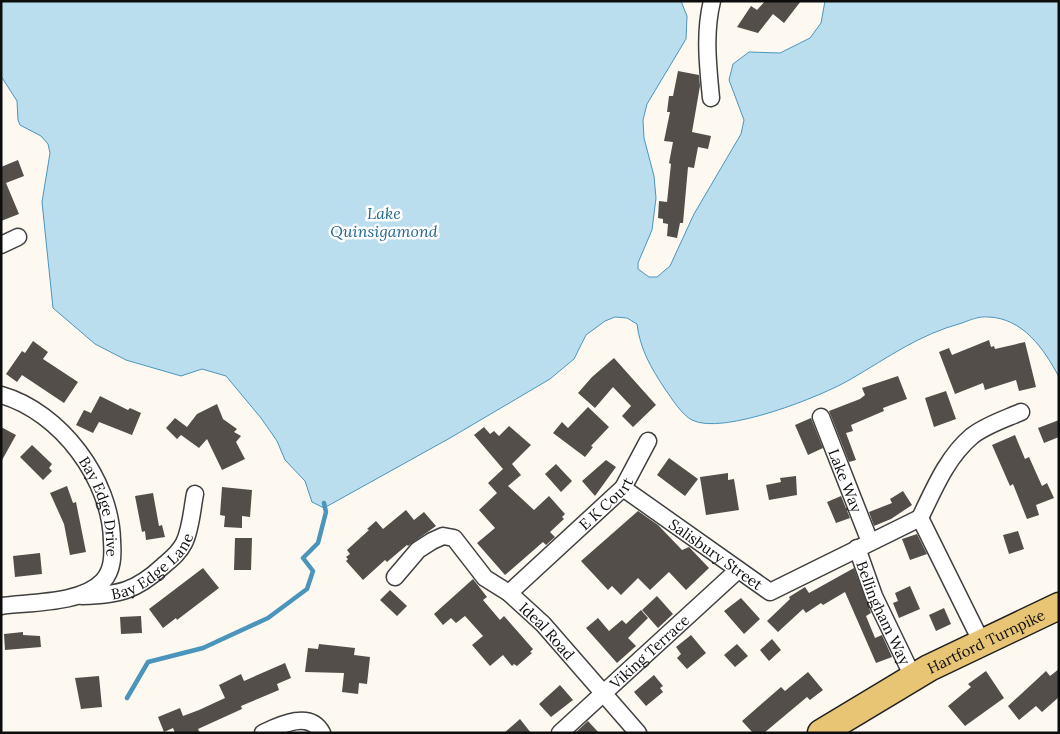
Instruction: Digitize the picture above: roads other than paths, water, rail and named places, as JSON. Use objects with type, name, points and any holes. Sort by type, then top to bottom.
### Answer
[{"type":"main road","name":"Hartford Turnpike","points":[[820,733],[913,677],[1059,606]]},
{"type":"street","points":[[711,98],[707,52],[708,22],[712,1]]},
{"type":"street","points":[[1,245],[18,237]]},
{"type":"street","name":"Bay Edge Drive","points":[[1,395],[31,409],[64,435],[84,461],[104,496],[112,528],[111,566],[107,575],[97,586],[87,592],[53,601],[1,606]]},
{"type":"street","points":[[982,642],[920,518],[954,455],[972,436],[1021,412]]},
{"type":"street","name":"Lake Way","points":[[821,417],[863,545]]},
{"type":"street","name":"E K Court","points":[[509,593],[623,488],[648,441]]},
{"type":"street","name":"Salisbury Street","points":[[623,488],[770,592],[920,518]]},
{"type":"street","name":"Bay Edge Lane","points":[[73,596],[112,595],[133,589],[144,582],[178,553],[185,542],[195,494]]},
{"type":"street","name":"Ideal Road","points":[[395,577],[418,550],[432,541],[448,535],[454,538],[485,578],[509,593],[543,624],[638,733]]},
{"type":"street","name":"Bellingham Way","points":[[863,545],[874,596],[913,677]]},
{"type":"street","name":"Viking Terrace","points":[[560,733],[738,570]]},
{"type":"street","points":[[263,733],[300,721],[312,722],[322,733]]},
{"type":"water","name":"Lake Quinsigamond","points":[[1,1],[681,1],[687,16],[686,39],[647,104],[643,120],[644,138],[654,176],[656,198],[652,230],[638,263],[638,269],[649,277],[657,277],[670,266],[694,214],[741,134],[744,120],[729,80],[733,64],[749,52],[780,53],[810,38],[821,23],[825,1],[1059,1],[1059,377],[1039,346],[1022,329],[1000,319],[981,317],[946,328],[918,340],[851,379],[796,404],[748,419],[706,424],[688,418],[655,374],[641,342],[637,324],[627,318],[615,317],[605,321],[586,335],[574,359],[550,379],[450,438],[324,508],[312,502],[305,481],[285,460],[277,441],[261,418],[226,376],[202,369],[181,376],[126,360],[95,344],[53,308],[42,202],[50,153],[48,144],[41,136],[20,125],[17,101],[1,76]]},
{"type":"waterway","points":[[127,698],[148,662],[203,648],[268,618],[307,589],[313,571],[303,558],[318,543],[326,512],[324,503]]}]
